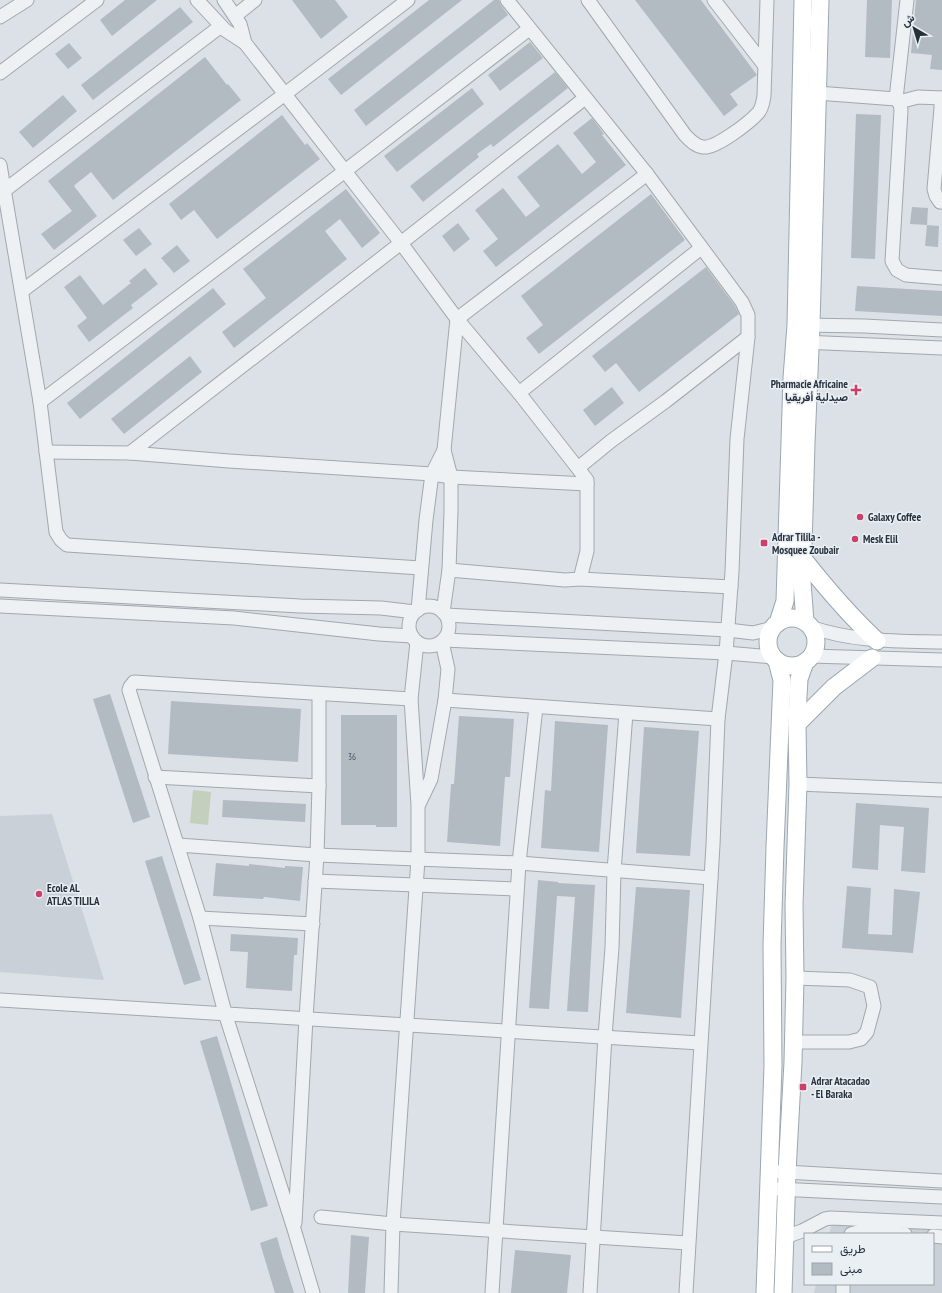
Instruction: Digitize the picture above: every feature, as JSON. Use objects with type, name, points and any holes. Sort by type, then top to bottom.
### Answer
[{"type":"main road","points":[[783,1293],[786,1237],[786,1189],[794,1042],[794,905],[798,784],[798,680],[808,659],[815,649],[816,642],[814,634],[808,624],[802,582],[804,560],[806,444],[800,94],[803,0]]},
{"type":"main road","points":[[764,1293],[774,1066],[772,945],[782,680],[768,642],[769,635],[776,625],[785,601],[792,378],[803,333],[817,93],[820,0]]},
{"type":"main road","points":[[804,560],[838,602],[877,641]]},
{"type":"main road","points":[[776,625],[791,618],[798,619],[808,624]]},
{"type":"main road","points":[[797,724],[834,687],[872,658]]},
{"type":"main road","points":[[775,659],[783,664],[791,666],[798,665],[808,659]]},
{"type":"street","points":[[0,17],[27,0]]},
{"type":"street","points":[[0,73],[97,0]]},
{"type":"street","points":[[197,0],[225,30],[245,43],[402,243],[457,319],[519,393],[587,480],[587,551],[580,579]]},
{"type":"street","points":[[224,0],[240,24],[245,43]]},
{"type":"street","points":[[235,16],[255,0]]},
{"type":"street","points":[[22,291],[408,0]]},
{"type":"street","points":[[507,0],[647,174],[742,302],[748,319],[748,337],[737,439],[734,533],[728,630],[718,719],[711,878],[686,1293]]},
{"type":"street","points":[[588,0],[685,135],[700,147],[714,146],[758,113],[761,109],[764,96],[767,0]]},
{"type":"street","points":[[714,0],[765,66]]},
{"type":"street","points":[[907,0],[898,100],[901,110],[892,261],[897,270],[906,275],[942,278]]},
{"type":"street","points":[[5,190],[221,26]]},
{"type":"street","points":[[40,402],[345,171],[529,29]]},
{"type":"street","points":[[800,94],[817,93],[898,100],[918,96],[941,98],[934,189],[936,196],[940,202],[942,202]]},
{"type":"street","points":[[130,453],[402,243],[585,98]]},
{"type":"street","points":[[0,166],[40,402],[56,532],[61,540],[67,544],[421,568]]},
{"type":"street","points":[[0,606],[234,618],[414,639],[428,646],[435,646],[443,641],[450,628],[450,623],[445,613],[449,570],[451,477],[444,450],[457,319],[647,174]]},
{"type":"street","points":[[519,393],[701,248]]},
{"type":"street","points":[[803,333],[864,326],[942,330]]},
{"type":"street","points":[[803,333],[942,348]]},
{"type":"street","points":[[578,468],[617,436],[666,401],[748,337]]},
{"type":"street","points":[[417,611],[432,474],[444,450]]},
{"type":"street","points":[[46,452],[130,453],[432,474],[451,477],[588,484]]},
{"type":"street","points":[[449,570],[565,580],[580,579],[731,587]]},
{"type":"street","points":[[0,590],[417,611]]},
{"type":"street","points":[[391,1293],[393,1224],[418,859],[418,805],[411,699],[414,639],[410,630],[411,617],[423,607],[434,606],[445,613],[728,630],[753,633],[776,625]]},
{"type":"street","points":[[808,624],[837,635],[877,641],[942,642]]},
{"type":"street","points":[[443,641],[726,653],[775,659]]},
{"type":"street","points":[[418,805],[431,779],[445,700],[448,669],[443,641]]},
{"type":"street","points":[[808,659],[872,658],[942,660]]},
{"type":"street","points":[[313,1293],[225,1013],[200,918],[129,690],[130,686],[134,682],[411,699]]},
{"type":"street","points":[[294,1229],[317,855],[319,694]]},
{"type":"street","points":[[445,700],[718,719]]},
{"type":"street","points":[[492,1293],[519,863],[536,707]]},
{"type":"street","points":[[590,1293],[605,1036],[612,948],[614,871],[626,713]]},
{"type":"street","points":[[155,777],[319,786]]},
{"type":"street","points":[[798,784],[942,790]]},
{"type":"street","points":[[178,845],[317,855],[519,863],[711,878]]},
{"type":"street","points":[[315,881],[517,890]]},
{"type":"street","points":[[200,918],[313,924]]},
{"type":"street","points":[[794,1042],[849,1042],[861,1039],[867,1032],[874,1006],[870,987],[850,980],[795,978]]},
{"type":"street","points":[[0,1000],[700,1043]]},
{"type":"street","points":[[768,1179],[787,1172],[942,1181]]},
{"type":"street","points":[[768,1179],[786,1189],[942,1197]]},
{"type":"street","points":[[320,1217],[393,1224],[688,1243]]},
{"type":"street","points":[[786,1237],[802,1231],[825,1219],[831,1218],[942,1223]]},
{"type":"street","points":[[855,1233],[861,1231],[890,1233]]},
{"type":"shaded area","name":"Ecole AL ATLAS TILILA","points":[[52,814],[104,980],[0,972],[0,816]]},
{"type":"shaded area","points":[[833,1219],[942,1224],[942,1293],[814,1293],[816,1285],[934,1285],[934,1233],[829,1233]]},
{"type":"green space","points":[[193,790],[211,792],[208,825],[190,823]]},
{"type":"building","points":[[125,0],[157,0],[112,36],[100,20]]},
{"type":"building","points":[[292,0],[335,0],[348,17],[321,39]]},
{"type":"building","points":[[429,0],[462,0],[341,95],[328,79]]},
{"type":"building","points":[[494,0],[499,0],[508,15],[366,126],[354,110]]},
{"type":"building","points":[[635,0],[701,0],[757,75],[730,94],[738,105],[724,116]]},
{"type":"building","points":[[867,0],[892,0],[890,58],[865,57]]},
{"type":"building","points":[[916,0],[942,0],[942,70],[930,69],[932,55],[911,53]]},
{"type":"building","points":[[180,7],[193,22],[93,100],[81,85]]},
{"type":"building","points":[[530,42],[543,58],[500,91],[488,75]]},
{"type":"building","points":[[69,43],[82,58],[68,69],[55,54]]},
{"type":"building","points":[[205,57],[241,100],[113,200],[91,172],[76,184],[74,186],[97,216],[54,250],[41,234],[72,211],[48,181]]},
{"type":"building","points":[[555,72],[568,88],[493,147],[491,144],[477,154],[479,157],[423,202],[410,186]]},
{"type":"building","points":[[472,88],[484,104],[397,172],[384,156]]},
{"type":"building","points":[[63,95],[77,111],[33,148],[19,132]]},
{"type":"building","points":[[856,114],[881,115],[875,259],[851,258]]},
{"type":"building","points":[[282,115],[305,145],[307,143],[320,159],[217,239],[194,210],[181,220],[169,204]]},
{"type":"building","points":[[592,118],[604,134],[602,135],[626,165],[496,267],[483,251],[498,239],[475,210],[503,188],[526,217],[540,206],[517,177],[558,144],[582,174],[596,162],[573,133]]},
{"type":"building","points":[[346,189],[380,233],[362,248],[340,219],[325,231],[347,259],[234,348],[222,332],[266,298],[243,269]]},
{"type":"building","points":[[651,194],[685,240],[539,354],[526,338],[543,325],[521,296]]},
{"type":"building","points":[[912,207],[928,208],[927,225],[910,224]]},
{"type":"building","points":[[458,223],[470,239],[454,252],[442,236]]},
{"type":"building","points":[[927,225],[939,226],[938,247],[925,246]]},
{"type":"building","points":[[139,228],[152,244],[136,256],[123,240]]},
{"type":"building","points":[[177,245],[190,261],[174,273],[161,258]]},
{"type":"building","points":[[706,267],[735,306],[739,314],[639,392],[616,363],[605,372],[592,356]]},
{"type":"building","points":[[145,268],[158,284],[131,305],[133,308],[89,342],[77,326],[87,318],[64,287],[80,275],[103,305],[131,283],[129,281]]},
{"type":"building","points":[[857,286],[942,291],[942,316],[855,311]]},
{"type":"building","points":[[213,288],[226,304],[80,419],[67,403]]},
{"type":"building","points":[[190,356],[202,372],[124,434],[111,419]]},
{"type":"building","points":[[612,387],[624,403],[595,426],[583,410]]},
{"type":"building","points":[[110,694],[150,817],[133,823],[93,699]]},
{"type":"building","points":[[171,701],[301,709],[298,762],[168,754]]},
{"type":"building","points":[[341,715],[397,715],[397,827],[376,827],[376,825],[341,825]]},
{"type":"building","points":[[459,716],[514,719],[510,777],[505,777],[500,846],[447,842],[451,784],[454,784]]},
{"type":"building","points":[[555,721],[608,725],[599,852],[541,848],[545,790],[551,791]]},
{"type":"building","points":[[644,727],[699,731],[690,856],[636,853]]},
{"type":"building","points":[[223,800],[306,804],[305,822],[222,817]]},
{"type":"building","points":[[856,803],[929,808],[925,873],[901,871],[904,827],[880,825],[878,870],[852,868]]},
{"type":"building","points":[[162,856],[201,980],[184,985],[145,861]]},
{"type":"building","points":[[216,863],[249,866],[249,864],[285,868],[285,866],[303,867],[300,901],[264,897],[263,899],[213,896]]},
{"type":"building","points":[[538,880],[558,883],[595,885],[588,1012],[567,1011],[575,897],[557,896],[549,1009],[529,1008]]},
{"type":"building","points":[[847,886],[871,888],[868,934],[892,935],[894,889],[920,892],[913,953],[842,948]]},
{"type":"building","points":[[636,887],[690,890],[681,1018],[626,1013]]},
{"type":"building","points":[[231,934],[298,938],[297,955],[294,955],[292,991],[246,988],[248,952],[230,951]]},
{"type":"building","points":[[217,1036],[268,1206],[251,1211],[200,1041]]},
{"type":"building","points":[[351,1235],[369,1237],[365,1293],[348,1293]]},
{"type":"building","points":[[277,1237],[294,1293],[275,1293],[260,1243]]},
{"type":"building","points":[[515,1250],[571,1255],[567,1293],[511,1293]]},
{"type":"place","name":"Pharmacie Africaine صيدلية أفريقيا","points":[[856,390]]},
{"type":"place","name":"Galaxy Coffee","points":[[860,517]]},
{"type":"place","name":"Mesk Elil","points":[[855,539]]},
{"type":"place","name":"Adrar Tilila - Mosquee Zoubair","points":[[764,543]]},
{"type":"place","name":"Ecole AL ATLAS TILILA","points":[[39,894]]},
{"type":"place","name":"Adrar Atacadao - El Baraka","points":[[803,1087]]}]
